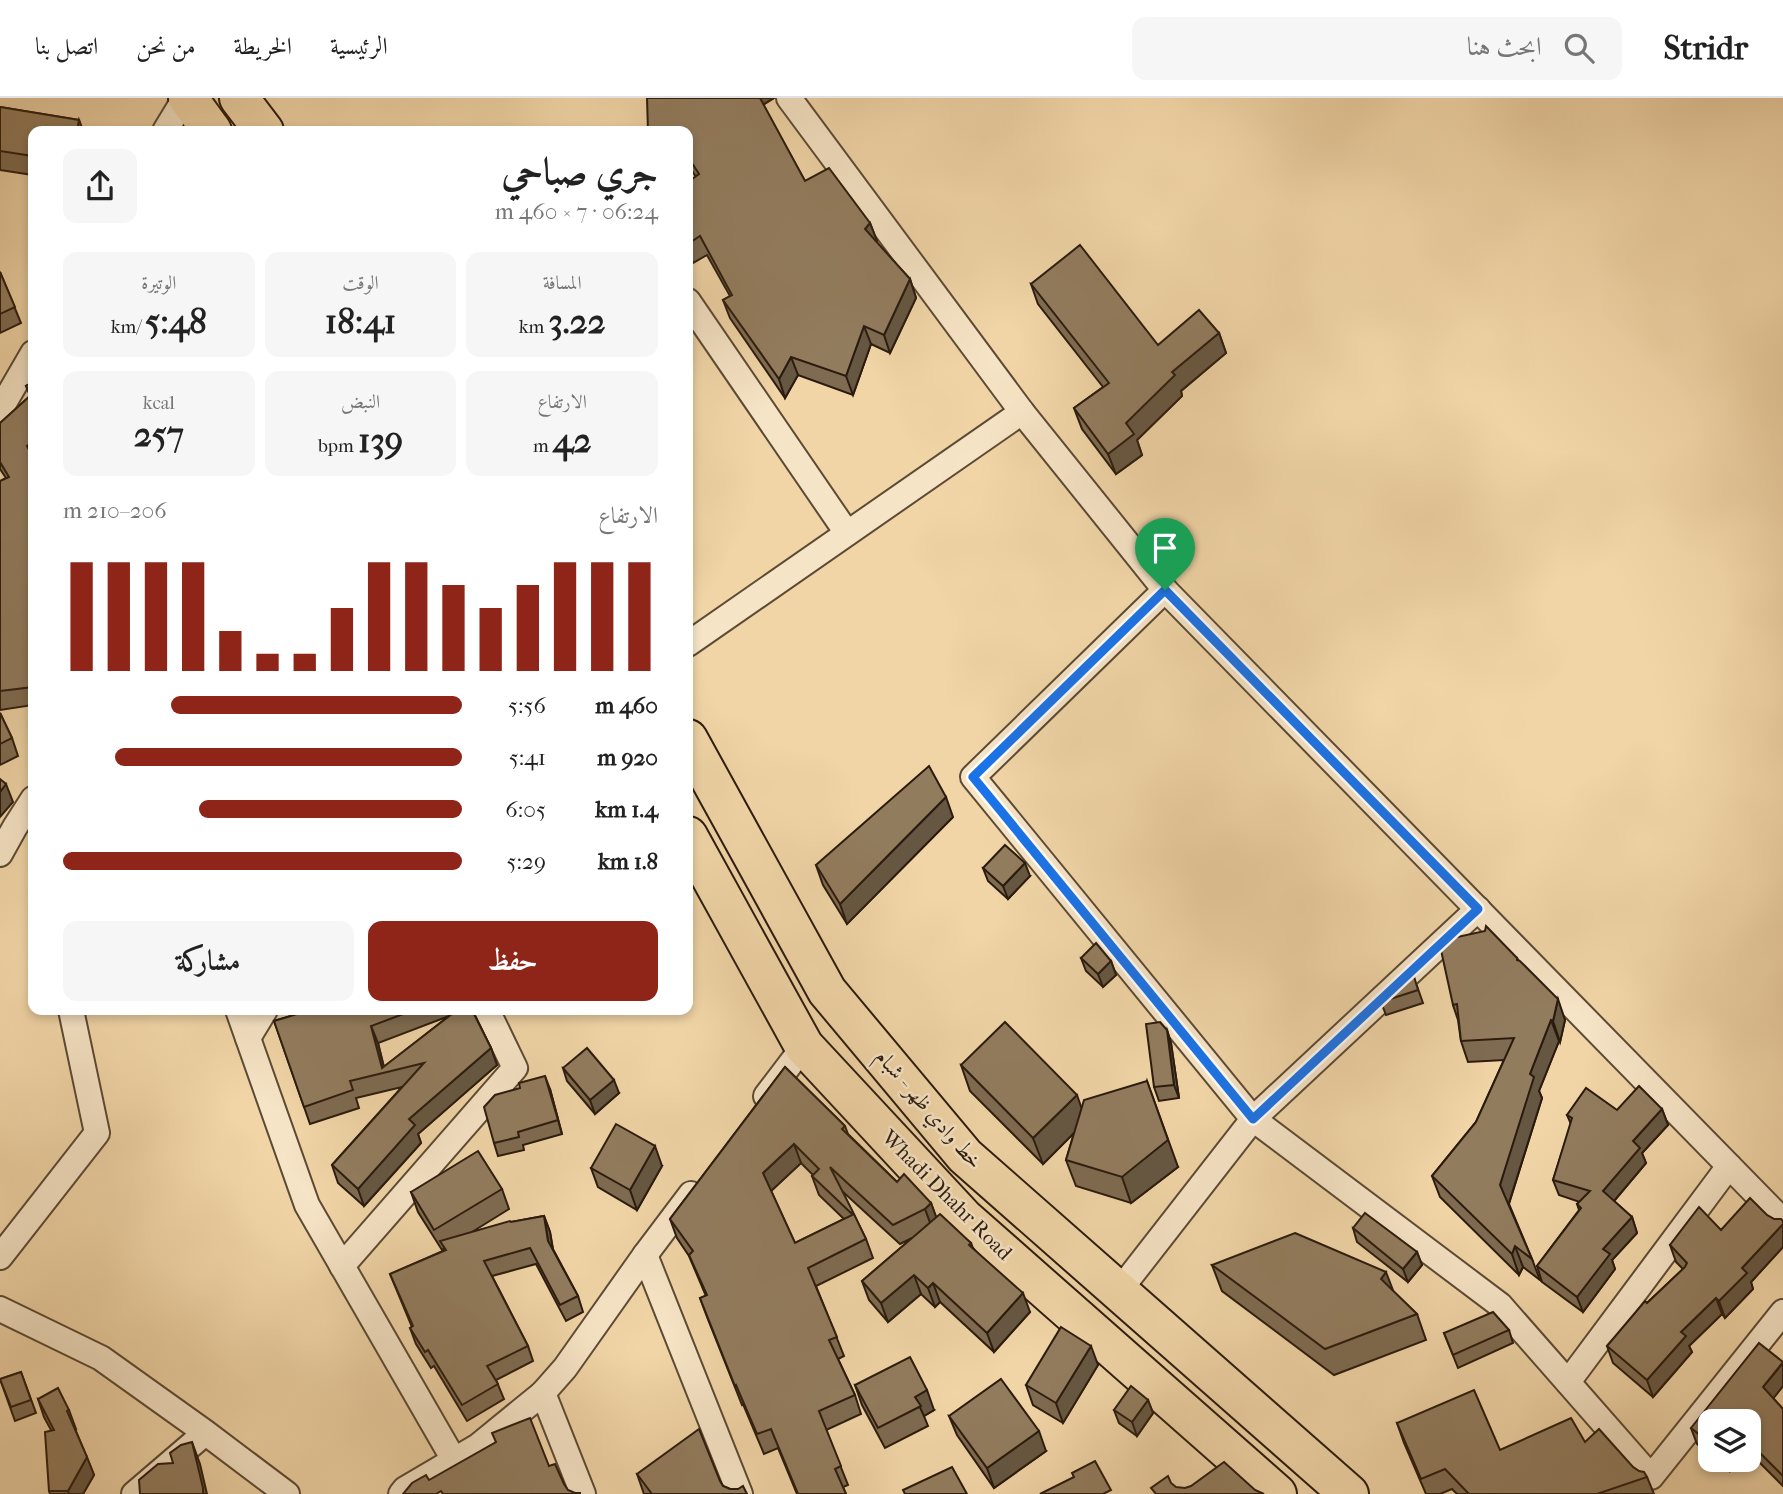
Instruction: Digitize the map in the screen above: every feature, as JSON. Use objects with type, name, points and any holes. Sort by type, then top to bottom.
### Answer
[{"type":"main road","points":[[186,98],[208,126]]},
{"type":"main road","points":[[239,98],[260,126]]},
{"type":"main road","name":"خط وادي ظهر - شبام","points":[[693,748],[827,991],[965,1156],[1349,1494]]},
{"type":"main road","name":"Whadi Dhahr Road","points":[[693,845],[804,1046],[964,1218],[1228,1466],[1277,1494]]},
{"type":"street","points":[[168,126],[186,98]]},
{"type":"street","points":[[789,98],[1022,412],[1165,590],[1783,1221]]},
{"type":"street","points":[[693,308],[847,533]]},
{"type":"street","points":[[0,410],[28,362]]},
{"type":"street","points":[[693,641],[1022,412]]},
{"type":"street","points":[[1165,590],[973,777],[1253,1119],[1500,1305],[1651,1476],[1783,1312]]},
{"type":"street","points":[[0,854],[28,807]]},
{"type":"street","points":[[1119,1291],[1253,1119],[1478,909]]},
{"type":"street","points":[[0,1257],[97,1133],[72,1015]]},
{"type":"street","points":[[240,1015],[307,1205],[454,1460]]},
{"type":"street","points":[[248,1038],[262,1015]]},
{"type":"street","points":[[342,1266],[515,1068],[489,1015]]},
{"type":"street","points":[[753,1112],[804,1046]]},
{"type":"street","points":[[1567,1382],[1728,1166]]},
{"type":"street","points":[[401,1494],[405,1489],[478,1446],[543,1393],[565,1368],[703,1178]]},
{"type":"street","points":[[645,1255],[740,1494]]},
{"type":"street","points":[[0,1309],[101,1358],[286,1494]]},
{"type":"street","points":[[543,1393],[583,1494]]},
{"type":"street","points":[[134,1494],[206,1433]]},
{"type":"building","points":[[647,98],[760,98],[805,181],[829,168],[870,223],[865,229],[910,279],[884,335],[864,326],[846,376],[791,357],[779,379],[723,300],[732,295],[700,236],[693,241],[693,178],[699,174],[693,165],[693,126],[648,126]]},
{"type":"building","points":[[0,107],[79,120],[78,126],[28,126],[28,155],[0,151]]},
{"type":"building","points":[[1080,245],[1158,345],[1199,310],[1219,333],[1172,372],[1175,375],[1126,423],[1134,434],[1108,454],[1074,408],[1109,383],[1031,284]]},
{"type":"building","points":[[0,272],[15,307],[0,314]]},
{"type":"building","points":[[28,398],[28,688],[0,691],[0,481],[9,477],[0,462],[0,423]]},
{"type":"building","points":[[0,713],[12,738],[0,744]]},
{"type":"building","points":[[929,766],[946,797],[840,904],[816,865]]},
{"type":"building","points":[[0,779],[6,784],[0,792]]},
{"type":"building","points":[[1005,845],[1025,863],[1003,886],[983,868]]},
{"type":"building","points":[[1486,926],[1558,999],[1553,1021],[1551,1020],[1530,1074],[1534,1077],[1500,1185],[1532,1259],[1515,1246],[1512,1254],[1432,1176],[1476,1122],[1514,1038],[1461,1041],[1457,1004],[1453,1005],[1439,941],[1485,931]]},
{"type":"building","points":[[1096,943],[1111,961],[1098,974],[1081,958]]},
{"type":"building","points":[[1413,973],[1418,990],[1381,1002]]},
{"type":"building","points":[[294,1015],[401,1015],[371,1026],[382,1068],[451,1015],[474,1015],[491,1048],[409,1119],[415,1125],[358,1189],[332,1165],[424,1063],[350,1081],[353,1090],[304,1107],[274,1021]]},
{"type":"building","points":[[1005,1022],[1077,1095],[1033,1138],[961,1065]]},
{"type":"building","points":[[1160,1022],[1167,1030],[1174,1085],[1154,1087],[1146,1024]]},
{"type":"building","points":[[587,1048],[614,1080],[590,1100],[563,1068]]},
{"type":"building","points":[[785,1067],[845,1126],[842,1129],[897,1182],[904,1174],[931,1203],[925,1209],[893,1225],[830,1167],[853,1212],[851,1213],[812,1176],[819,1169],[794,1144],[763,1173],[795,1243],[854,1214],[866,1239],[808,1268],[837,1337],[829,1340],[855,1395],[819,1411],[841,1466],[835,1469],[846,1494],[798,1494],[771,1429],[757,1434],[700,1298],[707,1295],[689,1255],[693,1251],[670,1219]]},
{"type":"building","points":[[545,1076],[558,1120],[518,1132],[519,1137],[494,1143],[484,1107],[495,1095],[520,1088],[519,1083]]},
{"type":"building","points":[[1147,1081],[1168,1140],[1122,1177],[1066,1160],[1084,1100]]},
{"type":"building","points":[[1639,1086],[1662,1109],[1633,1141],[1640,1148],[1603,1191],[1632,1217],[1603,1249],[1610,1254],[1577,1297],[1537,1266],[1581,1208],[1577,1204],[1590,1191],[1553,1180],[1572,1118],[1567,1115],[1586,1088],[1617,1110]]},
{"type":"building","points":[[616,1124],[655,1146],[630,1190],[591,1168]]},
{"type":"building","points":[[478,1151],[502,1189],[434,1230],[411,1192]]},
{"type":"building","points":[[1750,1198],[1767,1215],[1781,1219],[1783,1224],[1742,1268],[1747,1273],[1719,1301],[1716,1298],[1681,1332],[1686,1336],[1647,1380],[1607,1346],[1645,1301],[1647,1303],[1685,1267],[1687,1263],[1670,1245],[1699,1207],[1721,1230]]},
{"type":"building","points":[[1365,1213],[1417,1252],[1403,1269],[1353,1228]]},
{"type":"building","points":[[940,1214],[971,1243],[969,1245],[1023,1293],[987,1333],[933,1283],[928,1288],[914,1275],[881,1303],[862,1281]]},
{"type":"building","points":[[544,1216],[548,1241],[578,1296],[560,1305],[530,1248],[484,1261],[528,1346],[487,1366],[498,1384],[462,1405],[428,1350],[425,1352],[410,1328],[413,1326],[390,1274],[446,1250],[440,1241],[510,1221]]},
{"type":"building","points":[[1295,1233],[1386,1272],[1381,1279],[1417,1314],[1325,1349],[1212,1265]]},
{"type":"building","points":[[1493,1312],[1509,1330],[1453,1355],[1444,1333]]},
{"type":"building","points":[[1061,1327],[1091,1346],[1056,1403],[1026,1385]]},
{"type":"building","points":[[1759,1343],[1783,1362],[1763,1387],[1783,1409],[1783,1476],[1761,1454],[1761,1409],[1706,1409]]},
{"type":"building","points":[[910,1357],[927,1390],[915,1397],[921,1406],[878,1428],[855,1385]]},
{"type":"building","points":[[21,1372],[31,1400],[11,1407],[0,1379]]},
{"type":"building","points":[[1001,1379],[1039,1431],[987,1468],[949,1416]]},
{"type":"building","points":[[1131,1386],[1148,1400],[1132,1422],[1114,1410]]},
{"type":"building","points":[[58,1388],[87,1457],[68,1491],[49,1491],[45,1432],[54,1430],[38,1399]]},
{"type":"building","points":[[1474,1390],[1500,1450],[1571,1418],[1585,1442],[1599,1429],[1633,1467],[1644,1472],[1647,1477],[1597,1494],[1469,1494],[1445,1469],[1421,1479],[1397,1423]]},
{"type":"building","points":[[530,1418],[549,1466],[555,1464],[568,1490],[580,1494],[443,1494],[441,1491],[436,1494],[403,1494],[412,1483],[426,1475],[429,1480],[496,1442],[492,1433]]},
{"type":"building","points":[[1698,1419],[1698,1434],[1691,1428]]},
{"type":"building","points":[[699,1429],[723,1486],[738,1489],[743,1486],[747,1494],[652,1494],[637,1474]]},
{"type":"building","points":[[192,1442],[203,1494],[140,1494],[139,1480],[158,1464],[173,1463],[170,1453],[181,1445]]},
{"type":"building","points":[[1095,1461],[1111,1490],[1103,1494],[1040,1494],[1074,1477],[1072,1473]]},
{"type":"building","points":[[1224,1462],[1255,1490],[1264,1494],[1156,1494],[1151,1488],[1168,1476],[1176,1487],[1191,1486]]},
{"type":"building","points":[[952,1467],[967,1494],[905,1494],[903,1490]]},
{"type":"route","points":[[1165,590],[1478,909],[1253,1119],[973,777],[1165,590]]}]
